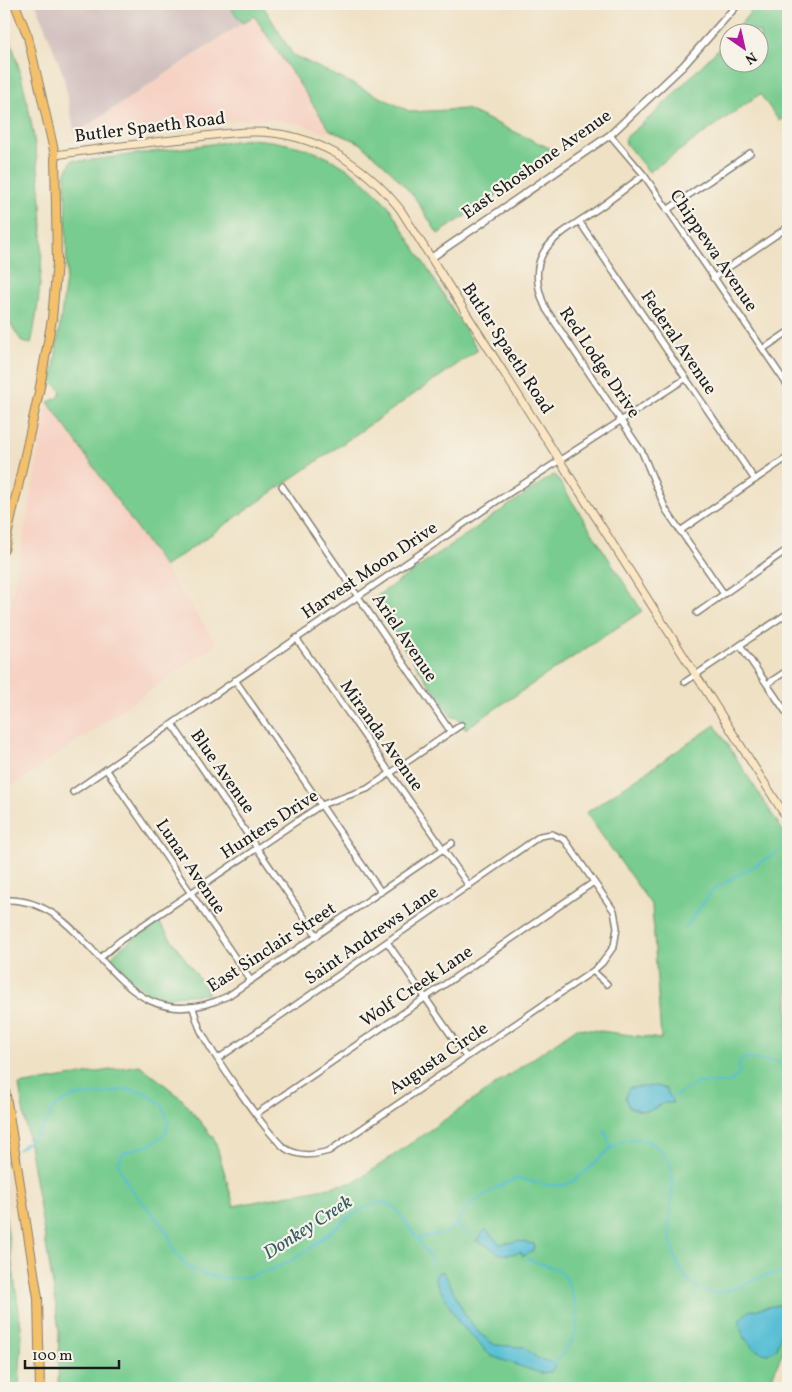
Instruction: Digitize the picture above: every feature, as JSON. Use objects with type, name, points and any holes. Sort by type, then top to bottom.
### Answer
[{"type":"main road","points":[[4,550],[39,392],[52,319],[57,262],[54,155],[50,128],[28,37],[15,4]]},
{"type":"main road","name":"Butler Spaeth Road","points":[[54,155],[256,132],[292,136],[338,154],[376,181],[400,209],[788,820]]},
{"type":"main road","points":[[4,1083],[38,1298],[40,1388]]},
{"type":"street","name":"East Shoshone Avenue","points":[[431,258],[610,135],[683,66],[738,4]]},
{"type":"street","name":"Chippewa Avenue","points":[[610,135],[644,174],[788,386]]},
{"type":"street","points":[[667,210],[750,153]]},
{"type":"street","name":"Red Lodge Drive","points":[[644,174],[554,238],[542,254],[536,275],[538,293],[546,309],[642,452],[666,510],[724,594]]},
{"type":"street","name":"Federal Avenue","points":[[579,221],[685,380],[755,480]]},
{"type":"street","points":[[713,278],[788,227]]},
{"type":"street","points":[[763,349],[788,332]]},
{"type":"street","name":"Harvest Moon Drive","points":[[73,792],[358,596],[685,380]]},
{"type":"street","points":[[680,531],[788,457]]},
{"type":"street","name":"Ariel Avenue","points":[[282,486],[451,732]]},
{"type":"street","points":[[696,613],[788,549]]},
{"type":"street","points":[[685,682],[788,613]]},
{"type":"street","name":"Miranda Avenue","points":[[296,638],[391,773],[442,850],[469,886]]},
{"type":"street","points":[[740,645],[788,715]]},
{"type":"street","points":[[767,684],[788,670]]},
{"type":"street","points":[[235,680],[381,892]]},
{"type":"street","name":"Blue Avenue","points":[[172,724],[317,936]]},
{"type":"street","name":"Hunters Drive","points":[[100,958],[121,940],[322,805],[367,789],[461,725]]},
{"type":"street","name":"Lunar Avenue","points":[[106,769],[251,981]]},
{"type":"street","name":"Augusta Circle","points":[[192,1008],[202,1033],[274,1140],[287,1149],[300,1154],[316,1155],[329,1151],[593,971],[602,963],[614,946],[617,928],[614,911],[565,840],[552,834],[540,836]]},
{"type":"street","name":"Saint Andrews Lane","points":[[219,1058],[540,836]]},
{"type":"street","name":"East Sinclair Street","points":[[4,900],[26,903],[42,908],[64,922],[135,992],[153,1003],[175,1009],[192,1008],[211,1004],[228,996],[452,843]]},
{"type":"street","name":"Wolf Creek Lane","points":[[256,1114],[594,882]]},
{"type":"street","points":[[387,942],[466,1057]]},
{"type":"street","points":[[593,971],[607,984]]},
{"type":"shaded area","points":[[36,4],[227,4],[243,23],[75,134],[63,74]]},
{"type":"shaded area","points":[[254,16],[330,130],[327,133],[301,124],[267,119],[236,120],[67,141]]},
{"type":"shaded area","points":[[48,402],[217,644],[4,792],[4,641]]},
{"type":"green space","points":[[227,4],[262,4],[293,55],[411,112],[466,109],[560,153],[438,234],[415,198],[393,173],[360,143],[330,130],[254,16],[243,23]]},
{"type":"green space","points":[[757,4],[788,4],[788,114],[779,121],[760,94],[649,172],[626,144],[625,138],[654,114],[720,47],[720,72],[770,72],[770,22],[742,22]]},
{"type":"green space","points":[[4,20],[26,98],[39,180],[42,222],[41,263],[38,304],[31,344],[22,342],[4,314]]},
{"type":"green space","points":[[250,139],[291,145],[327,157],[343,166],[374,191],[389,207],[478,350],[164,567],[48,402],[59,397],[61,391],[52,382],[67,272],[65,174],[72,160],[84,161]]},
{"type":"green space","points":[[553,475],[556,476],[642,611],[465,729],[457,718],[452,717],[371,600]]},
{"type":"green space","points":[[715,725],[788,839],[788,1338],[770,1383],[774,1388],[58,1388],[59,1332],[54,1292],[19,1085],[140,1065],[180,1097],[215,1140],[234,1206],[355,1182],[577,1028],[661,1039],[652,906],[586,813]]},
{"type":"green space","points":[[159,922],[208,991],[208,994],[173,996],[166,999],[157,996],[135,984],[110,961],[117,951]]},
{"type":"green space","points":[[4,1203],[22,1334],[19,1388],[4,1388]]},
{"type":"water","points":[[656,1086],[666,1089],[673,1103],[663,1103],[647,1111],[629,1107],[625,1097],[629,1088]]},
{"type":"water","points":[[486,1229],[500,1244],[518,1241],[534,1244],[533,1251],[523,1256],[521,1252],[500,1254],[476,1241]]},
{"type":"water","points":[[439,1272],[444,1272],[464,1313],[479,1333],[495,1345],[524,1347],[537,1358],[556,1364],[551,1372],[540,1373],[491,1356],[459,1323],[436,1282],[435,1277]]},
{"type":"water","points":[[778,1305],[784,1306],[787,1310],[777,1348],[768,1354],[762,1353],[752,1346],[744,1336],[741,1331],[740,1319],[749,1311]]},
{"type":"waterway","points":[[685,928],[714,889],[778,852]]},
{"type":"waterway","points":[[671,1098],[697,1083],[728,1083],[740,1073],[739,1063],[743,1058],[788,1063]]},
{"type":"waterway","name":"Donkey Creek","points":[[18,1150],[39,1133],[55,1107],[73,1096],[98,1095],[127,1089],[146,1093],[162,1105],[168,1122],[166,1133],[152,1144],[124,1152],[118,1163],[132,1191],[166,1231],[181,1261],[197,1271],[214,1276],[238,1278],[262,1273],[274,1268],[307,1250],[356,1212],[384,1202],[395,1208],[417,1238],[441,1234]]},
{"type":"waterway","points":[[604,1129],[611,1147]]},
{"type":"waterway","name":"Donkey Creek","points":[[470,1235],[456,1226],[458,1220],[467,1208],[488,1192],[518,1179],[559,1186],[567,1184],[587,1171],[615,1145],[625,1140],[637,1139],[656,1146],[665,1156],[671,1167],[673,1185],[670,1236],[679,1267],[692,1283],[700,1289],[718,1292],[737,1287],[764,1276],[788,1274]]},
{"type":"waterway","name":"Donkey Creek","points":[[4,1164],[13,1155]]},
{"type":"waterway","name":"Donkey Creek","points":[[446,1232],[456,1226]]},
{"type":"waterway","name":"Donkey Creek","points":[[417,1238],[434,1264]]},
{"type":"waterway","name":"Donkey Creek","points":[[527,1258],[556,1269],[570,1286],[577,1324],[568,1347],[554,1364]]}]
